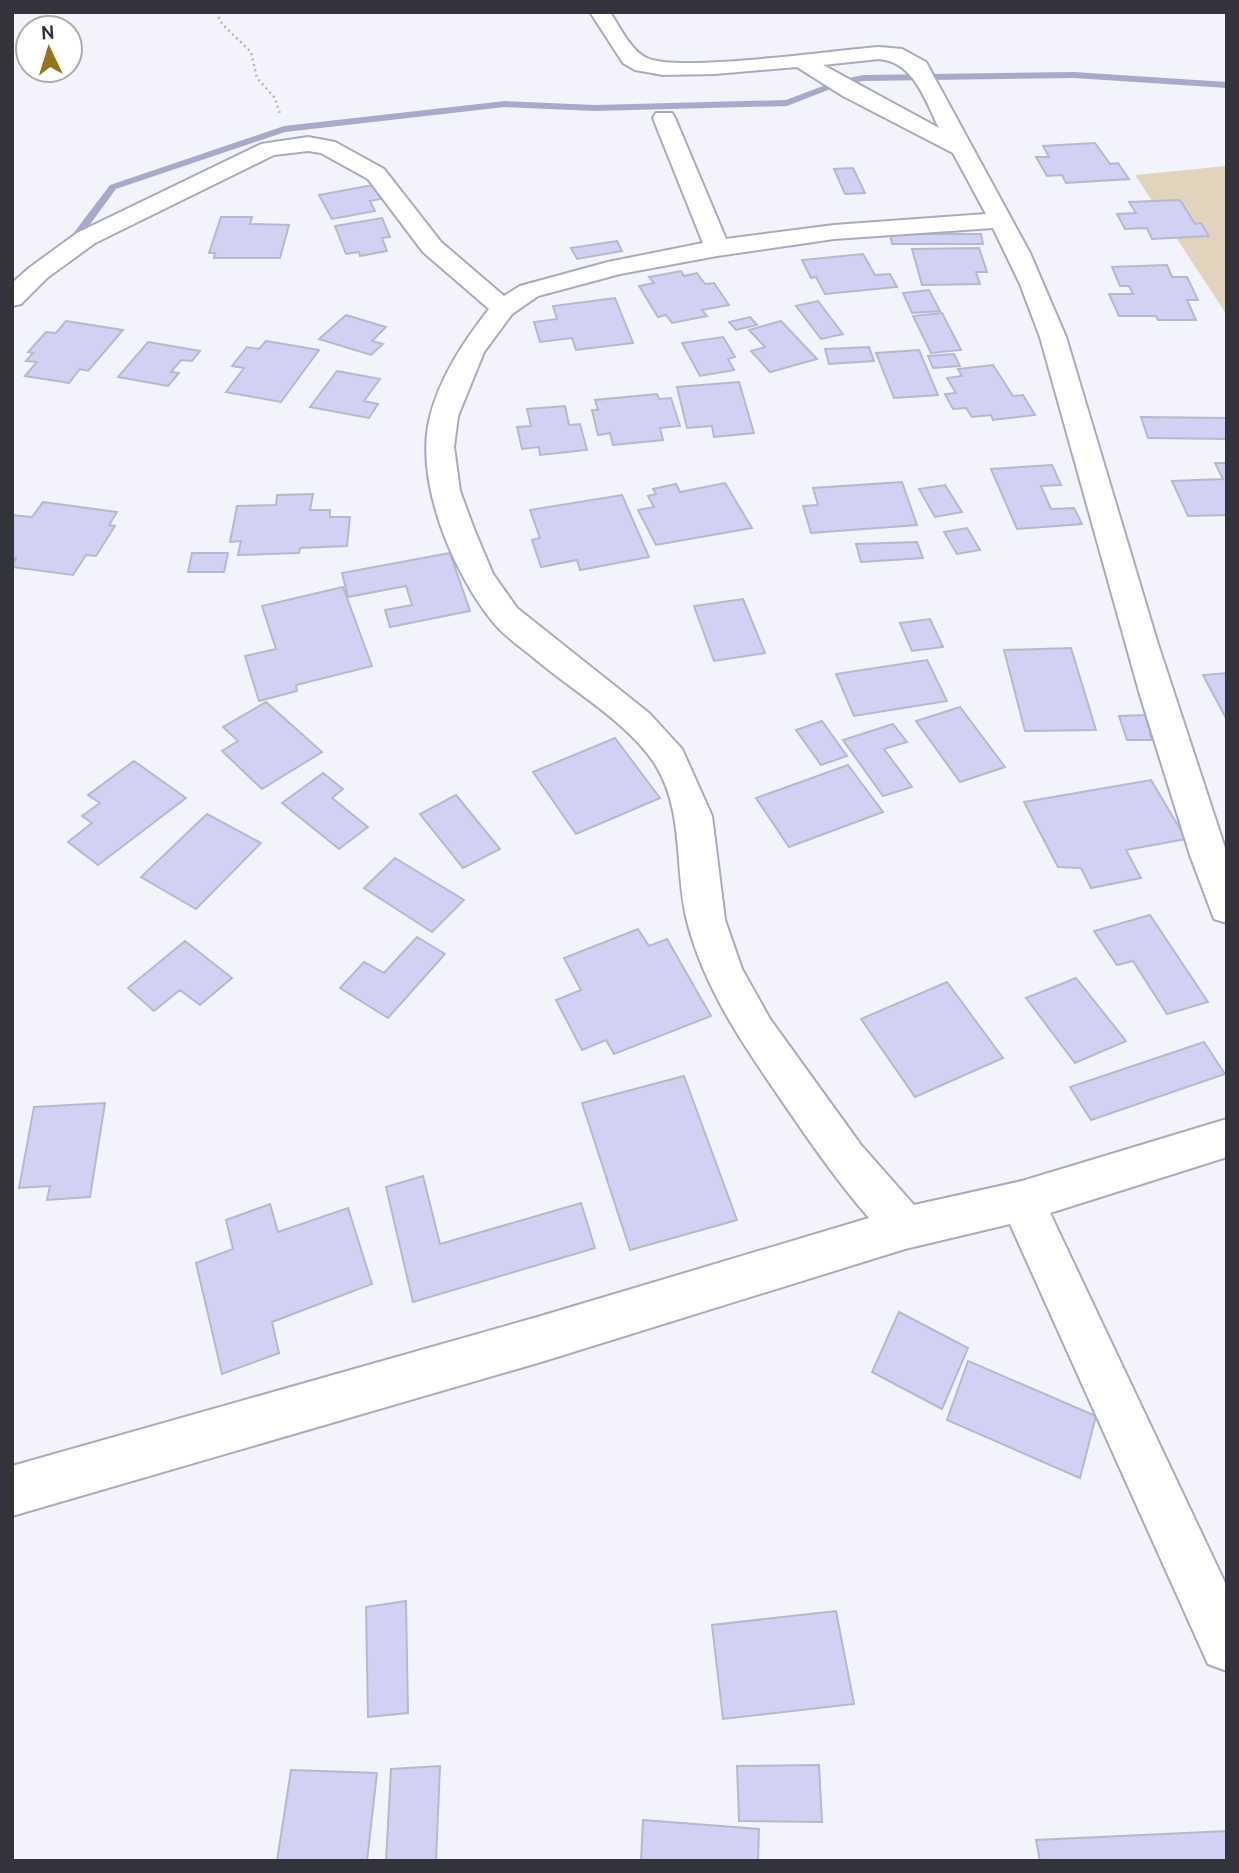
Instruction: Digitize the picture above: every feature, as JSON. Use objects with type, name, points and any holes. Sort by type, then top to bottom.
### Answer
[{"type":"street","points":[[600,12],[631,58],[643,65],[687,69],[880,53],[894,54],[924,79],[1029,274],[1064,372],[1091,475],[1158,698],[1227,908]]},
{"type":"street","points":[[802,61],[851,91],[961,148]]},
{"type":"street","points":[[664,118],[717,248]]},
{"type":"street","points":[[12,298],[38,274],[86,238],[269,149],[308,144],[327,148],[376,174],[432,247],[503,307]]},
{"type":"street","points":[[905,1228],[846,1159],[818,1120],[757,1031],[724,972],[706,920],[694,816],[670,758],[638,722],[506,616],[478,576],[445,491],[440,447],[444,416],[471,351],[503,307],[529,290],[554,282],[717,248],[834,232],[1001,220]]},
{"type":"street","points":[[12,1490],[514,1347],[905,1228],[1021,1202],[1227,1138]]},
{"type":"street","points":[[1021,1202],[1227,1646]]},
{"type":"path","points":[[216,12],[222,24],[251,52],[257,78],[275,98],[288,145]]},
{"type":"shaded area","points":[[1227,166],[1227,315],[1135,175]]},
{"type":"building","points":[[1095,143],[1110,164],[1118,163],[1129,179],[1066,183],[1062,175],[1047,176],[1036,157],[1049,157],[1043,146]]},
{"type":"building","points":[[853,168],[865,193],[845,194],[834,169]]},
{"type":"building","points":[[378,184],[385,198],[370,201],[375,211],[332,219],[319,195]]},
{"type":"building","points":[[1180,200],[1195,224],[1201,223],[1209,236],[1152,239],[1147,228],[1125,229],[1117,214],[1136,213],[1129,202]]},
{"type":"building","points":[[221,217],[252,217],[250,224],[289,225],[280,258],[214,258],[215,253],[209,253]]},
{"type":"building","points":[[382,218],[390,237],[382,238],[387,251],[360,256],[359,252],[346,254],[335,226]]},
{"type":"building","points":[[890,234],[981,234],[983,244],[892,244]]},
{"type":"building","points":[[617,241],[622,251],[577,259],[571,248]]},
{"type":"building","points":[[979,248],[987,272],[976,272],[980,284],[922,285],[912,249]]},
{"type":"building","points":[[863,254],[875,275],[890,274],[897,287],[825,294],[816,277],[811,278],[802,260]]},
{"type":"building","points":[[1167,265],[1172,277],[1187,277],[1198,300],[1187,300],[1196,320],[1119,316],[1109,294],[1133,294],[1129,286],[1120,286],[1112,267]]},
{"type":"building","points":[[681,271],[684,276],[697,273],[705,284],[714,283],[729,305],[702,310],[707,316],[672,323],[666,315],[658,317],[639,286],[654,283],[649,277]]},
{"type":"building","points":[[929,290],[940,311],[912,313],[903,293]]},
{"type":"building","points":[[615,298],[633,343],[576,350],[572,338],[540,342],[534,322],[557,319],[553,306]]},
{"type":"building","points":[[818,301],[843,334],[821,339],[796,306]]},
{"type":"building","points":[[942,313],[961,350],[931,353],[913,316]]},
{"type":"building","points":[[346,315],[386,327],[372,341],[383,344],[371,355],[319,339]]},
{"type":"building","points":[[750,317],[757,325],[736,330],[729,322]]},
{"type":"building","points":[[66,321],[123,330],[88,371],[80,369],[69,383],[25,376],[37,362],[26,361],[33,353],[28,352],[46,332],[56,333]]},
{"type":"building","points":[[781,321],[817,359],[770,372],[751,351],[765,347],[749,330]]},
{"type":"building","points":[[723,337],[735,357],[728,359],[734,370],[700,376],[682,343]]},
{"type":"building","points":[[266,341],[319,350],[281,402],[226,392],[244,368],[232,366],[247,347],[259,349]]},
{"type":"building","points":[[148,342],[200,351],[192,361],[181,360],[171,372],[179,373],[168,386],[118,377]]},
{"type":"building","points":[[869,347],[874,361],[829,364],[825,349]]},
{"type":"building","points":[[919,350],[938,395],[894,398],[876,353]]},
{"type":"building","points":[[954,354],[960,366],[933,368],[928,356]]},
{"type":"building","points":[[993,365],[1013,396],[1023,395],[1035,415],[993,420],[991,415],[972,417],[966,408],[953,409],[945,394],[956,393],[947,378],[962,376],[958,369]]},
{"type":"building","points":[[337,371],[380,379],[364,401],[378,404],[369,418],[310,407]]},
{"type":"building","points":[[739,382],[754,433],[714,437],[712,426],[687,428],[677,387]]},
{"type":"building","points":[[657,394],[659,399],[671,398],[680,426],[660,428],[663,440],[613,445],[610,433],[598,435],[592,410],[598,410],[595,400]]},
{"type":"building","points":[[565,406],[569,425],[580,424],[587,450],[540,455],[539,447],[522,449],[517,427],[531,426],[527,409]]},
{"type":"building","points":[[1141,417],[1227,418],[1227,439],[1148,438]]},
{"type":"building","points":[[1215,463],[1227,463],[1227,515],[1188,516],[1172,481],[1223,479]]},
{"type":"building","points":[[1052,465],[1061,485],[1041,486],[1051,509],[1074,508],[1082,524],[1017,529],[991,469]]},
{"type":"building","points":[[902,482],[917,525],[811,533],[803,506],[818,505],[813,488]]},
{"type":"building","points":[[725,483],[752,528],[656,545],[638,510],[654,507],[648,496],[656,494],[653,489],[676,484],[680,492]]},
{"type":"building","points":[[945,485],[962,512],[935,517],[919,489]]},
{"type":"building","points":[[313,494],[310,510],[330,510],[330,517],[350,517],[347,546],[300,548],[299,553],[238,555],[241,541],[230,542],[237,506],[276,505],[277,495]]},
{"type":"building","points":[[622,495],[649,557],[580,570],[577,560],[541,567],[532,540],[540,538],[530,510]]},
{"type":"building","points":[[43,502],[117,512],[109,525],[115,526],[96,556],[86,555],[73,575],[12,567],[16,558],[12,558],[12,515],[32,517]]},
{"type":"building","points":[[967,528],[980,550],[957,554],[944,532]]},
{"type":"building","points":[[917,542],[923,558],[861,562],[856,544]]},
{"type":"building","points":[[192,553],[228,553],[224,572],[188,572]]},
{"type":"building","points":[[450,553],[470,611],[390,627],[385,610],[412,605],[406,586],[348,597],[342,573]]},
{"type":"building","points":[[343,587],[372,666],[296,685],[297,691],[259,701],[245,656],[276,649],[262,606]]},
{"type":"building","points":[[743,599],[765,653],[714,661],[694,606]]},
{"type":"building","points":[[930,619],[943,647],[912,651],[900,623]]},
{"type":"building","points":[[1071,648],[1096,730],[1025,731],[1004,650]]},
{"type":"building","points":[[927,660],[947,701],[854,716],[836,674]]},
{"type":"building","points":[[1227,673],[1227,720],[1203,675]]},
{"type":"building","points":[[266,702],[322,752],[262,789],[222,751],[238,741],[223,727]]},
{"type":"building","points":[[960,707],[1005,767],[960,782],[916,721]]},
{"type":"building","points":[[1145,715],[1152,740],[1127,740],[1119,716]]},
{"type":"building","points":[[822,721],[847,756],[821,765],[796,730]]},
{"type":"building","points":[[893,724],[907,742],[884,749],[912,787],[883,796],[843,740]]},
{"type":"building","points":[[615,738],[660,798],[576,834],[533,772]]},
{"type":"building","points":[[134,761],[186,798],[98,865],[68,842],[92,823],[82,816],[100,803],[88,795]]},
{"type":"building","points":[[848,765],[883,812],[789,847],[756,798]]},
{"type":"building","points":[[323,773],[343,789],[332,798],[368,827],[339,849],[282,803]]},
{"type":"building","points":[[1151,780],[1186,839],[1126,850],[1141,878],[1091,888],[1081,868],[1058,867],[1024,802]]},
{"type":"building","points":[[456,795],[500,849],[463,868],[420,814]]},
{"type":"building","points":[[207,814],[261,843],[196,909],[141,877]]},
{"type":"building","points":[[395,858],[464,900],[432,932],[364,888]]},
{"type":"building","points":[[1150,915],[1208,1002],[1167,1014],[1133,961],[1117,965],[1094,931]]},
{"type":"building","points":[[638,929],[649,946],[667,939],[711,1016],[614,1054],[606,1040],[582,1050],[556,1000],[581,990],[564,958]]},
{"type":"building","points":[[417,937],[445,954],[388,1018],[340,988],[364,962],[384,973]]},
{"type":"building","points":[[185,941],[232,978],[200,1005],[180,990],[154,1011],[128,988]]},
{"type":"building","points":[[1076,978],[1126,1041],[1075,1063],[1026,998]]},
{"type":"building","points":[[947,982],[1003,1058],[915,1097],[861,1019]]},
{"type":"building","points":[[1204,1042],[1225,1074],[1091,1120],[1070,1087]]},
{"type":"building","points":[[684,1076],[737,1220],[630,1250],[582,1103]]},
{"type":"building","points":[[105,1103],[90,1197],[47,1200],[50,1186],[19,1188],[34,1107]]},
{"type":"building","points":[[423,1176],[440,1244],[581,1203],[595,1248],[413,1302],[386,1187]]},
{"type":"building","points":[[270,1204],[278,1232],[348,1208],[372,1284],[272,1322],[279,1353],[222,1374],[196,1263],[233,1249],[226,1220]]},
{"type":"building","points":[[899,1312],[968,1348],[942,1409],[872,1372]]},
{"type":"building","points":[[968,1361],[1096,1416],[1080,1478],[947,1420]]},
{"type":"building","points":[[406,1601],[408,1713],[368,1717],[366,1607]]},
{"type":"building","points":[[836,1611],[854,1704],[723,1719],[712,1625]]},
{"type":"building","points":[[819,1765],[822,1822],[739,1821],[737,1766]]},
{"type":"building","points":[[440,1766],[436,1861],[386,1861],[391,1769]]},
{"type":"building","points":[[291,1770],[377,1773],[367,1861],[277,1861]]},
{"type":"building","points":[[643,1820],[759,1829],[758,1861],[641,1861]]},
{"type":"building","points":[[1227,1831],[1227,1861],[1040,1861],[1036,1840]]},
{"type":"waterway","points":[[68,247],[113,187],[284,129],[505,104],[595,108],[787,103],[839,83],[863,78],[1074,75],[1227,85]]}]
